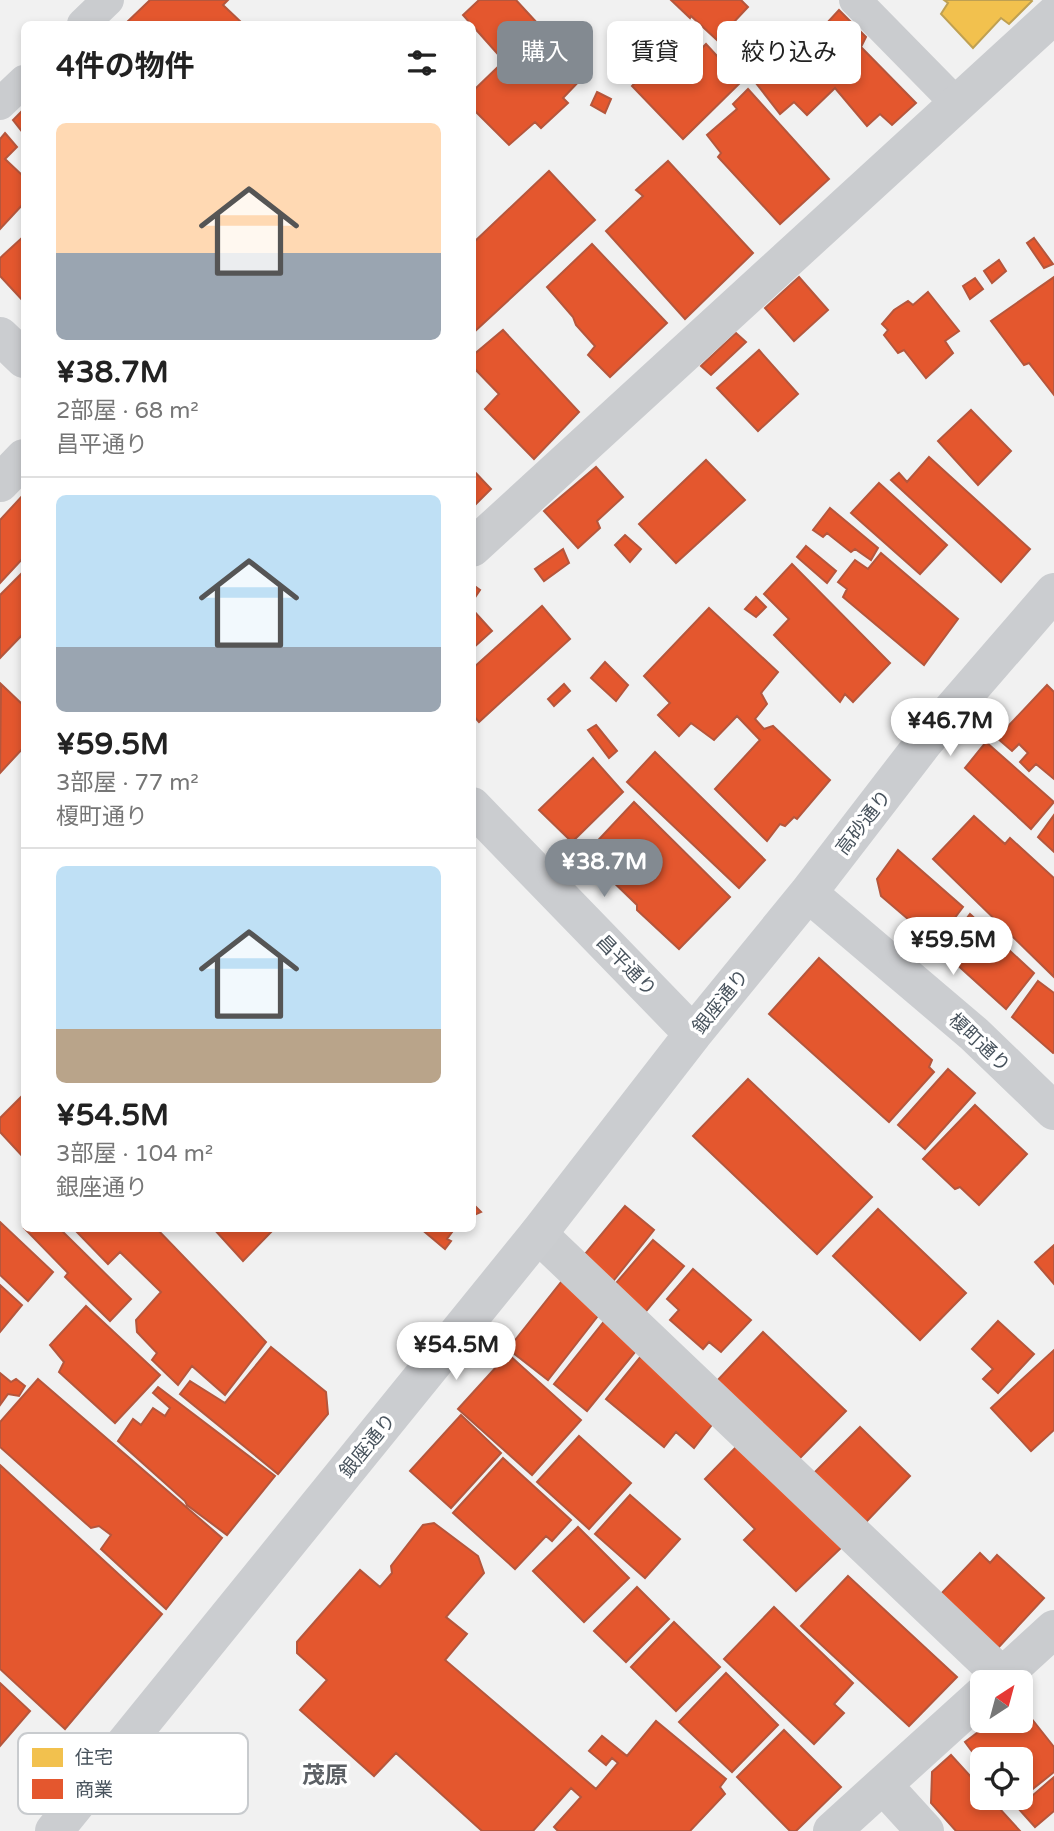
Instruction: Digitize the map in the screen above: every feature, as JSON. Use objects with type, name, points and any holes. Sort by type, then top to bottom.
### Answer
[{"type":"street","points":[[476,544],[1054,15]]},
{"type":"street","points":[[0,336],[21,356]]},
{"type":"street","points":[[0,483],[21,461]]},
{"type":"street","name":"高砂通り","points":[[808,893],[925,741],[1054,592]]},
{"type":"street","name":"昌平通り","points":[[476,810],[693,1034]]},
{"type":"street","name":"銀座通り","points":[[133,1733],[538,1234],[693,1034],[808,893]]},
{"type":"street","name":"榎町通り","points":[[808,893],[974,1034],[1054,1111]]},
{"type":"street","points":[[538,1234],[979,1670]]},
{"type":"street","points":[[1009,1670],[1054,1629]]},
{"type":"street","points":[[832,1831],[970,1705]]},
{"type":"street","points":[[883,1784],[925,1831]]},
{"type":"street","name":"銀座通り","points":[[54,1831],[68,1814]]},
{"type":"lane","points":[[86,21],[108,0]]},
{"type":"lane","points":[[855,0],[957,104]]},
{"type":"lane","points":[[0,104],[21,84]]},
{"type":"building: 住宅","points":[[944,0],[1032,1],[1009,24],[1001,18],[973,48],[941,14],[948,3]]},
{"type":"building: 商業","points":[[150,0],[228,0],[223,5],[240,21],[128,21]]},
{"type":"building: 商業","points":[[479,0],[516,0],[535,21],[497,21],[497,53],[476,30],[476,21],[468,21],[463,15]]},
{"type":"building: 商業","points":[[671,0],[741,0],[748,7],[735,21],[717,21],[717,40],[703,27],[703,21],[696,21],[691,16],[690,18]]},
{"type":"building: 商業","points":[[839,10],[850,21],[829,21]]},
{"type":"building: 商業","points":[[861,32],[866,37],[861,47]]},
{"type":"building: 商業","points":[[706,44],[717,56],[717,84],[739,84],[683,139],[632,86],[703,84],[703,47]]},
{"type":"building: 商業","points":[[861,47],[916,103],[892,125],[880,114],[867,126],[835,88],[807,115],[794,102],[780,114],[757,84],[861,84]]},
{"type":"building: 商業","points":[[497,68],[497,84],[576,84],[563,98],[568,103],[541,128],[535,122],[509,145],[476,112],[476,88]]},
{"type":"building: 商業","points":[[748,89],[829,179],[780,224],[718,157],[721,153],[707,135],[737,109],[733,104]]},
{"type":"building: 商業","points":[[597,92],[611,99],[605,113],[591,105]]},
{"type":"building: 商業","points":[[21,112],[21,130],[13,120]]},
{"type":"building: 商業","points":[[5,133],[17,147],[5,159],[21,174],[21,206],[0,229],[0,139]]},
{"type":"building: 商業","points":[[668,161],[753,253],[685,319],[606,231],[643,196],[636,190]]},
{"type":"building: 商業","points":[[549,171],[595,220],[476,330],[476,240]]},
{"type":"building: 商業","points":[[1034,238],[1053,264],[1044,268],[1027,243]]},
{"type":"building: 商業","points":[[21,239],[21,299],[0,276],[0,258]]},
{"type":"building: 商業","points":[[592,244],[667,323],[610,377],[588,355],[595,346],[547,287]]},
{"type":"building: 商業","points":[[999,260],[1006,271],[992,283],[984,271]]},
{"type":"building: 商業","points":[[799,277],[828,310],[794,341],[765,308]]},
{"type":"building: 商業","points":[[1054,277],[1054,395],[1029,363],[1024,365],[991,321]]},
{"type":"building: 商業","points":[[975,278],[983,289],[970,299],[963,286]]},
{"type":"building: 商業","points":[[928,292],[959,331],[945,341],[953,353],[926,378],[904,350],[898,353],[884,335],[888,330],[882,324],[894,310],[908,301],[913,305]]},
{"type":"building: 商業","points":[[503,330],[579,412],[534,459],[485,409],[499,394],[476,370],[476,353]]},
{"type":"building: 商業","points":[[736,333],[746,342],[711,375],[701,366]]},
{"type":"building: 商業","points":[[759,350],[798,394],[758,431],[717,388]]},
{"type":"building: 商業","points":[[971,410],[1011,451],[978,485],[938,441]]},
{"type":"building: 商業","points":[[929,457],[1030,549],[1001,582],[891,480],[899,473],[907,482]]},
{"type":"building: 商業","points":[[706,460],[745,500],[676,563],[639,524]]},
{"type":"building: 商業","points":[[596,467],[623,497],[597,521],[600,528],[578,548],[544,511]]},
{"type":"building: 商業","points":[[476,473],[491,489],[476,504]]},
{"type":"building: 商業","points":[[879,483],[947,545],[920,574],[851,513]]},
{"type":"building: 商業","points":[[21,497],[21,560],[0,583],[0,520]]},
{"type":"building: 商業","points":[[830,508],[878,548],[871,560],[855,549],[851,552],[827,533],[823,537],[813,530]]},
{"type":"building: 商業","points":[[625,535],[641,549],[630,562],[615,545]]},
{"type":"building: 商業","points":[[806,546],[836,571],[827,583],[797,557]]},
{"type":"building: 商業","points":[[563,549],[569,563],[544,581],[535,569]]},
{"type":"building: 商業","points":[[881,553],[958,619],[924,665],[843,597],[847,589],[838,582],[855,560],[868,569]]},
{"type":"building: 商業","points":[[792,564],[890,663],[853,702],[845,694],[840,702],[774,635],[789,619],[764,594]]},
{"type":"building: 商業","points":[[21,574],[21,636],[0,658],[0,595]]},
{"type":"building: 商業","points":[[756,597],[766,607],[756,617],[745,609]]},
{"type":"building: 商業","points":[[542,606],[570,639],[479,722],[476,719],[476,665]]},
{"type":"building: 商業","points":[[709,608],[778,672],[761,693],[767,704],[755,719],[764,729],[773,726],[830,780],[797,819],[794,817],[785,826],[780,824],[767,841],[715,789],[760,740],[737,716],[714,740],[691,723],[679,736],[658,715],[670,703],[644,676]]},
{"type":"building: 商業","points":[[476,613],[492,631],[476,645]]},
{"type":"building: 商業","points":[[605,662],[628,685],[616,701],[591,678]]},
{"type":"building: 商業","points":[[1,684],[21,703],[21,750],[0,773]]},
{"type":"building: 商業","points":[[564,684],[570,691],[554,706],[548,699]]},
{"type":"building: 商業","points":[[1047,685],[1054,692],[1054,779],[1036,764],[1029,771],[1020,762],[1028,753],[1019,744],[1012,751],[997,738]]},
{"type":"building: 商業","points":[[596,725],[617,751],[609,758],[588,730]]},
{"type":"building: 商業","points":[[986,742],[1054,802],[1031,829],[965,768]]},
{"type":"building: 商業","points":[[655,752],[765,860],[739,888],[627,782]]},
{"type":"building: 商業","points":[[593,758],[623,792],[572,842],[539,810]]},
{"type":"building: 商業","points":[[634,802],[730,897],[679,949],[637,910],[637,905],[600,869],[604,863],[589,850]]},
{"type":"building: 商業","points":[[1054,815],[1054,852],[1038,837]]},
{"type":"building: 商業","points":[[974,816],[1005,844],[1010,838],[1054,878],[1054,977],[933,859]]},
{"type":"building: 商業","points":[[898,850],[963,907],[936,943],[881,896],[877,879]]},
{"type":"building: 商業","points":[[970,914],[1034,973],[1006,1009],[942,951]]},
{"type":"building: 商業","points":[[819,958],[932,1060],[929,1067],[934,1072],[889,1122],[769,1014]]},
{"type":"building: 商業","points":[[1038,981],[1054,993],[1053,1053],[1012,1017]]},
{"type":"building: 商業","points":[[948,1069],[975,1093],[925,1149],[898,1125]]},
{"type":"building: 商業","points":[[748,1079],[872,1197],[817,1254],[693,1136]]},
{"type":"building: 商業","points":[[21,1097],[21,1155],[0,1132],[0,1118]]},
{"type":"building: 商業","points":[[975,1105],[1027,1154],[979,1205],[960,1187],[955,1189],[923,1159]]},
{"type":"building: 商業","points":[[625,1206],[654,1230],[610,1285],[580,1260]]},
{"type":"building: 商業","points":[[878,1209],[966,1293],[920,1340],[833,1256]]},
{"type":"building: 商業","points":[[0,1222],[53,1272],[28,1301],[0,1275]]},
{"type":"building: 商業","points":[[28,1232],[63,1232],[131,1299],[110,1321],[65,1277],[68,1273]]},
{"type":"building: 商業","points":[[77,1232],[160,1232],[266,1342],[225,1395],[192,1366],[178,1385],[152,1360],[157,1353],[137,1332],[136,1320],[161,1292],[120,1252],[108,1264]]},
{"type":"building: 商業","points":[[217,1232],[271,1232],[243,1261]]},
{"type":"building: 商業","points":[[425,1232],[452,1232],[447,1239],[451,1241],[445,1249]]},
{"type":"building: 商業","points":[[653,1240],[684,1266],[642,1316],[611,1289]]},
{"type":"building: 商業","points":[[1054,1245],[1054,1284],[1035,1262]]},
{"type":"building: 商業","points":[[693,1269],[751,1320],[721,1352],[709,1342],[703,1349],[670,1320],[679,1310],[667,1299]]},
{"type":"building: 商業","points":[[562,1281],[601,1312],[548,1380],[508,1349]]},
{"type":"building: 商業","points":[[0,1285],[22,1305],[0,1332]]},
{"type":"building: 商業","points":[[86,1306],[160,1375],[115,1423],[59,1372],[64,1362],[50,1345]]},
{"type":"building: 商業","points":[[606,1319],[640,1346],[587,1411],[554,1384]]},
{"type":"building: 商業","points":[[998,1321],[1034,1354],[998,1393],[983,1379],[993,1369],[972,1349]]},
{"type":"building: 商業","points":[[763,1332],[846,1411],[798,1460],[716,1382]]},
{"type":"building: 商業","points":[[271,1347],[326,1392],[328,1414],[278,1474],[180,1394],[190,1381],[225,1403]]},
{"type":"building: 商業","points":[[1054,1350],[1054,1430],[1031,1451],[991,1408]]},
{"type":"building: 商業","points":[[508,1354],[581,1420],[532,1475],[458,1409]]},
{"type":"building: 商業","points":[[642,1355],[718,1417],[694,1448],[676,1432],[664,1447],[606,1399]]},
{"type":"building: 商業","points":[[0,1373],[11,1382],[16,1379],[25,1386],[19,1396],[8,1394],[0,1405]]},
{"type":"building: 商業","points":[[38,1379],[222,1538],[166,1609],[101,1549],[111,1535],[99,1526],[91,1528],[0,1447],[0,1422]]},
{"type":"building: 商業","points":[[158,1387],[275,1476],[227,1535],[187,1505],[118,1441],[133,1419],[141,1425],[153,1408],[165,1416],[170,1408],[153,1393]]},
{"type":"building: 商業","points":[[461,1415],[501,1453],[451,1508],[410,1471]]},
{"type":"building: 商業","points":[[860,1427],[910,1476],[866,1522],[814,1473]]},
{"type":"building: 商業","points":[[579,1436],[631,1483],[589,1529],[537,1482]]},
{"type":"building: 商業","points":[[740,1443],[843,1546],[796,1591],[744,1540],[755,1529],[705,1479]]},
{"type":"building: 商業","points":[[503,1458],[571,1520],[552,1541],[546,1536],[515,1569],[453,1513]]},
{"type":"building: 商業","points":[[0,1465],[162,1614],[65,1729],[0,1669]]},
{"type":"building: 商業","points":[[630,1495],[680,1539],[645,1578],[595,1534]]},
{"type":"building: 商業","points":[[434,1523],[478,1556],[484,1573],[446,1617],[467,1634],[445,1660],[596,1789],[618,1763],[612,1758],[606,1765],[589,1751],[602,1736],[627,1756],[656,1721],[726,1779],[720,1787],[725,1794],[690,1831],[558,1831],[554,1827],[581,1797],[571,1788],[533,1831],[482,1831],[396,1753],[374,1776],[300,1710],[327,1680],[297,1653],[297,1642],[360,1570],[380,1587],[392,1573],[391,1566],[423,1525]]},
{"type":"building: 商業","points":[[578,1527],[629,1578],[584,1622],[533,1571]]},
{"type":"building: 商業","points":[[980,1553],[990,1563],[997,1555],[1044,1598],[997,1649],[940,1595]]},
{"type":"building: 商業","points":[[848,1576],[957,1677],[909,1726],[801,1626]]},
{"type":"building: 商業","points":[[637,1587],[669,1619],[626,1662],[594,1631]]},
{"type":"building: 商業","points":[[774,1607],[853,1683],[834,1704],[844,1713],[814,1744],[724,1659]]},
{"type":"building: 商業","points":[[674,1622],[720,1667],[676,1711],[631,1667]]},
{"type":"building: 商業","points":[[726,1673],[778,1725],[732,1772],[679,1722]]},
{"type":"building: 商業","points":[[0,1683],[30,1711],[0,1746]]},
{"type":"building: 商業","points":[[1033,1720],[1054,1747],[1054,1772],[1033,1789],[1033,1747],[970,1749],[965,1742],[977,1733],[1033,1733]]},
{"type":"building: 商業","points":[[784,1730],[841,1787],[796,1831],[790,1831],[737,1777]]},
{"type":"building: 商業","points":[[951,1755],[970,1776],[970,1810],[1001,1810],[1020,1831],[956,1831],[931,1803],[932,1772]]},
{"type":"building: 商業","points":[[1054,1777],[1054,1811],[1035,1827],[1020,1810],[1033,1810],[1033,1795]]},
{"type":"district","name":"茂原","points":[[325,1775]]}]
